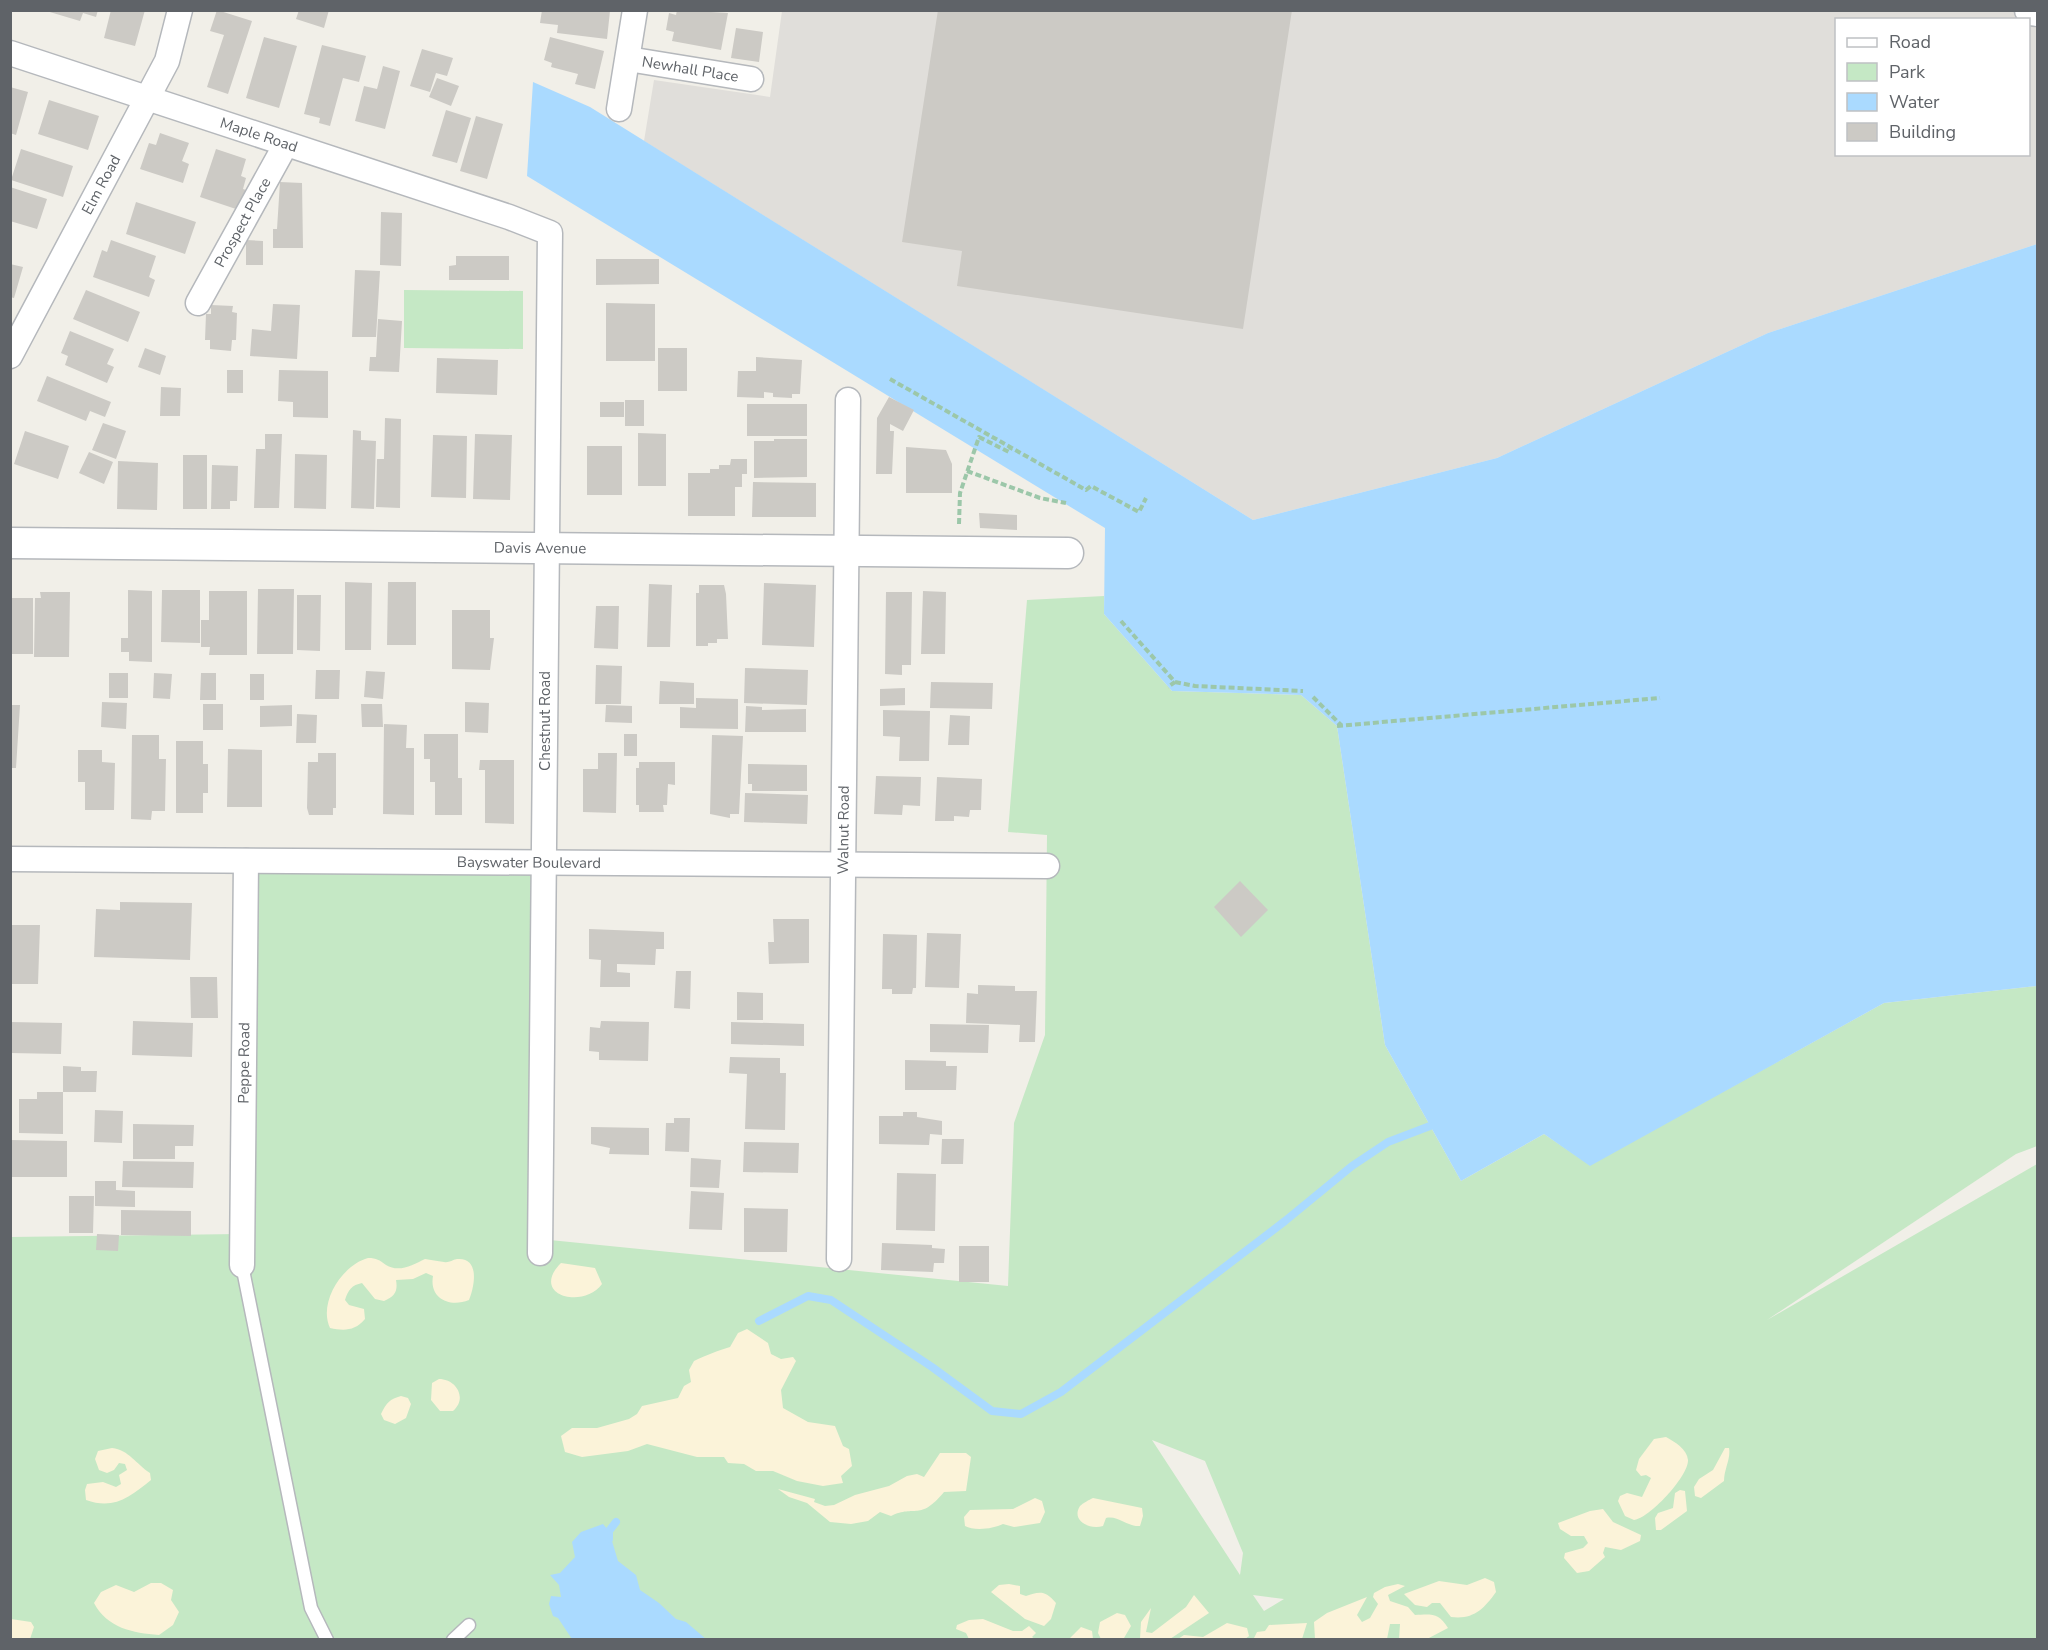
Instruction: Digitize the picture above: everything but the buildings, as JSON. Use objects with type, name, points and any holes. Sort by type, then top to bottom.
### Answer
[{"type":"street","name":"Elm Road","points":[[14,341],[167,61],[180,10]]},
{"type":"street","points":[[619,109],[635,10]]},
{"type":"street","points":[[2030,10],[2037,11]]},
{"type":"street","name":"Maple Road","points":[[10,53],[509,217]]},
{"type":"street","name":"Newhall Place","points":[[628,59],[751,79]]},
{"type":"street","name":"Prospect Place","points":[[198,303],[286,144]]},
{"type":"street","name":"Chestnut Road","points":[[509,217],[550,233],[540,1253]]},
{"type":"street","name":"Walnut Road","points":[[839,1259],[848,400]]},
{"type":"street","name":"Davis Avenue","points":[[10,543],[1068,553]]},
{"type":"street","name":"Bayswater Boulevard","points":[[10,859],[1047,866]]},
{"type":"street","name":"Peppe Road","points":[[242,1265],[246,861]]},
{"type":"lane","points":[[242,1265],[311,1608],[327,1640]]},
{"type":"lane","points":[[453,1640],[470,1625]]},
{"type":"path","points":[[890,379],[1086,490],[1091,486],[1139,512],[1146,498]]},
{"type":"path","points":[[958,552],[960,493],[979,437],[1009,452],[1011,448]]},
{"type":"path","points":[[967,471],[1040,498],[1066,503]]},
{"type":"path","points":[[1121,621],[1175,682],[1195,686],[1303,691]]},
{"type":"path","points":[[1168,687],[1175,682]]},
{"type":"path","points":[[1313,697],[1339,725],[1660,698]]},
{"type":"shaded area","points":[[782,11],[2037,11],[2037,244],[1768,333],[1497,458],[1253,520],[644,141],[654,80],[770,97]]},
{"type":"green space","points":[[404,290],[523,291],[523,349],[404,348]]},
{"type":"green space","points":[[1104,596],[1104,614],[1172,691],[1301,695],[1337,726],[1385,1045],[1461,1181],[1544,1134],[1590,1165],[1884,1003],[2037,986],[2037,1146],[2016,1154],[1767,1320],[2037,1164],[2037,1639],[11,1639],[10,1237],[239,1234],[239,859],[546,864],[540,1239],[1008,1286],[1014,1123],[1045,1035],[1047,835],[1008,832],[1027,600]],"holes":[[[1152,1440],[1205,1461],[1243,1553],[1240,1575]],[[1253,1595],[1284,1599],[1264,1611]]]},
{"type":"sand","points":[[368,1258],[396,1268],[416,1264],[425,1259],[446,1262],[457,1259],[465,1260],[470,1263],[474,1274],[469,1300],[454,1303],[442,1299],[434,1290],[433,1276],[426,1273],[413,1279],[396,1280],[395,1293],[384,1301],[375,1299],[362,1283],[351,1289],[345,1300],[349,1305],[364,1309],[365,1319],[349,1329],[330,1328],[327,1308],[335,1286],[349,1268]]},
{"type":"sand","points":[[561,1263],[595,1268],[602,1284],[593,1292],[583,1296],[562,1295],[555,1291],[551,1283],[553,1274]]},
{"type":"sand","points":[[747,1329],[768,1343],[771,1354],[781,1359],[793,1357],[796,1361],[781,1390],[783,1408],[808,1422],[835,1426],[843,1446],[849,1449],[852,1466],[841,1476],[843,1483],[823,1486],[797,1481],[773,1471],[756,1471],[744,1464],[728,1463],[724,1457],[697,1457],[647,1444],[628,1451],[582,1457],[565,1452],[561,1436],[572,1428],[597,1428],[629,1419],[637,1414],[642,1406],[678,1398],[684,1386],[691,1382],[689,1370],[694,1361],[730,1347],[738,1333]]},
{"type":"sand","points":[[439,1379],[450,1382],[458,1390],[460,1401],[453,1411],[440,1411],[431,1400],[432,1383]]},
{"type":"sand","points":[[401,1396],[408,1398],[411,1404],[406,1418],[395,1424],[384,1420],[381,1414],[385,1407],[391,1400]]},
{"type":"sand","points":[[1666,1437],[1685,1452],[1688,1460],[1687,1467],[1675,1486],[1658,1505],[1641,1518],[1634,1520],[1625,1516],[1618,1501],[1620,1496],[1627,1493],[1642,1497],[1651,1478],[1646,1475],[1641,1476],[1636,1470],[1639,1459],[1654,1439]]},
{"type":"sand","points":[[112,1448],[123,1451],[132,1458],[150,1473],[151,1480],[136,1492],[113,1503],[96,1503],[86,1500],[87,1484],[103,1482],[116,1487],[121,1484],[119,1475],[127,1470],[125,1464],[119,1463],[114,1470],[107,1473],[99,1470],[95,1459],[98,1451]]},
{"type":"sand","points":[[1725,1448],[1729,1448],[1729,1452],[1724,1481],[1701,1498],[1695,1496],[1694,1487],[1699,1479],[1713,1470]]},
{"type":"sand","points":[[940,1453],[966,1453],[971,1457],[966,1491],[944,1492],[923,1510],[891,1516],[880,1512],[868,1521],[851,1524],[830,1522],[807,1503],[789,1497],[778,1489],[815,1499],[814,1502],[825,1506],[834,1505],[855,1495],[889,1486],[907,1476],[917,1474],[924,1477]]},
{"type":"sand","points":[[1680,1490],[1685,1491],[1687,1511],[1661,1530],[1656,1530],[1655,1518],[1658,1513],[1673,1508],[1675,1493]]},
{"type":"sand","points":[[1035,1498],[1042,1501],[1045,1512],[1040,1523],[1014,1527],[1003,1524],[984,1529],[965,1526],[964,1517],[970,1510],[1013,1509]]},
{"type":"sand","points":[[1093,1498],[1142,1508],[1143,1516],[1140,1526],[1110,1518],[1106,1518],[1103,1526],[1092,1527],[1082,1523],[1078,1516],[1080,1506]]},
{"type":"sand","points":[[1603,1509],[1613,1522],[1641,1535],[1640,1541],[1621,1550],[1605,1547],[1603,1553],[1605,1557],[1589,1571],[1577,1573],[1564,1558],[1565,1553],[1583,1548],[1588,1543],[1584,1536],[1571,1536],[1560,1529],[1558,1523],[1590,1511]]},
{"type":"sand","points":[[1485,1578],[1494,1582],[1496,1592],[1487,1604],[1466,1617],[1451,1617],[1440,1603],[1432,1603],[1427,1607],[1415,1605],[1404,1594],[1439,1581],[1467,1585]]},
{"type":"sand","points":[[151,1583],[161,1583],[173,1590],[171,1600],[179,1612],[173,1625],[159,1635],[130,1631],[113,1624],[94,1603],[101,1592],[116,1585],[134,1592]]},
{"type":"sand","points":[[1398,1584],[1405,1586],[1388,1595],[1390,1601],[1408,1607],[1415,1615],[1438,1617],[1448,1628],[1427,1639],[1399,1639],[1400,1624],[1390,1624],[1387,1639],[1315,1639],[1314,1622],[1327,1613],[1367,1597],[1357,1615],[1362,1622],[1370,1618],[1378,1604],[1373,1597],[1374,1593]]},
{"type":"sand","points":[[999,1585],[1020,1586],[1020,1594],[1026,1596],[1045,1594],[1056,1603],[1051,1619],[1044,1626],[1025,1619],[991,1592]]},
{"type":"sand","points":[[1194,1595],[1209,1613],[1170,1639],[1140,1639],[1141,1622],[1151,1608],[1146,1632],[1152,1633],[1186,1607]]},
{"type":"sand","points":[[1117,1613],[1125,1615],[1131,1626],[1124,1638],[1101,1639],[1098,1633],[1100,1622]]},
{"type":"sand","points":[[11,1619],[31,1622],[34,1627],[30,1639],[11,1639]]},
{"type":"sand","points":[[983,1619],[1013,1631],[1022,1631],[1029,1626],[1036,1633],[1032,1637],[1035,1639],[969,1639],[966,1633],[956,1629],[957,1625],[969,1620]]},
{"type":"sand","points":[[1227,1623],[1247,1628],[1249,1636],[1245,1639],[1178,1639],[1184,1635],[1203,1637]]},
{"type":"sand","points":[[1307,1623],[1302,1639],[1254,1638],[1257,1632],[1265,1631],[1269,1625]]},
{"type":"sand","points":[[1081,1627],[1092,1631],[1093,1639],[1069,1639]]},
{"type":"water","points":[[533,82],[590,107],[1253,520],[1497,458],[1768,333],[2037,244],[2037,986],[1884,1003],[1590,1166],[1544,1134],[1461,1181],[1385,1045],[1337,726],[1301,695],[1172,691],[1104,614],[1105,528],[527,176]]},
{"type":"water","points":[[603,1524],[609,1531],[618,1561],[636,1575],[640,1590],[676,1619],[686,1622],[706,1639],[572,1639],[558,1618],[553,1616],[549,1604],[551,1596],[561,1597],[559,1585],[550,1575],[560,1573],[575,1557],[572,1542],[581,1532]]},
{"type":"waterway","points":[[759,1321],[808,1296],[831,1300],[932,1367],[992,1411],[1021,1414],[1061,1392],[1285,1221],[1352,1166],[1388,1142],[1430,1126]]},
{"type":"waterway","points":[[609,1539],[609,1531],[616,1522]]}]
